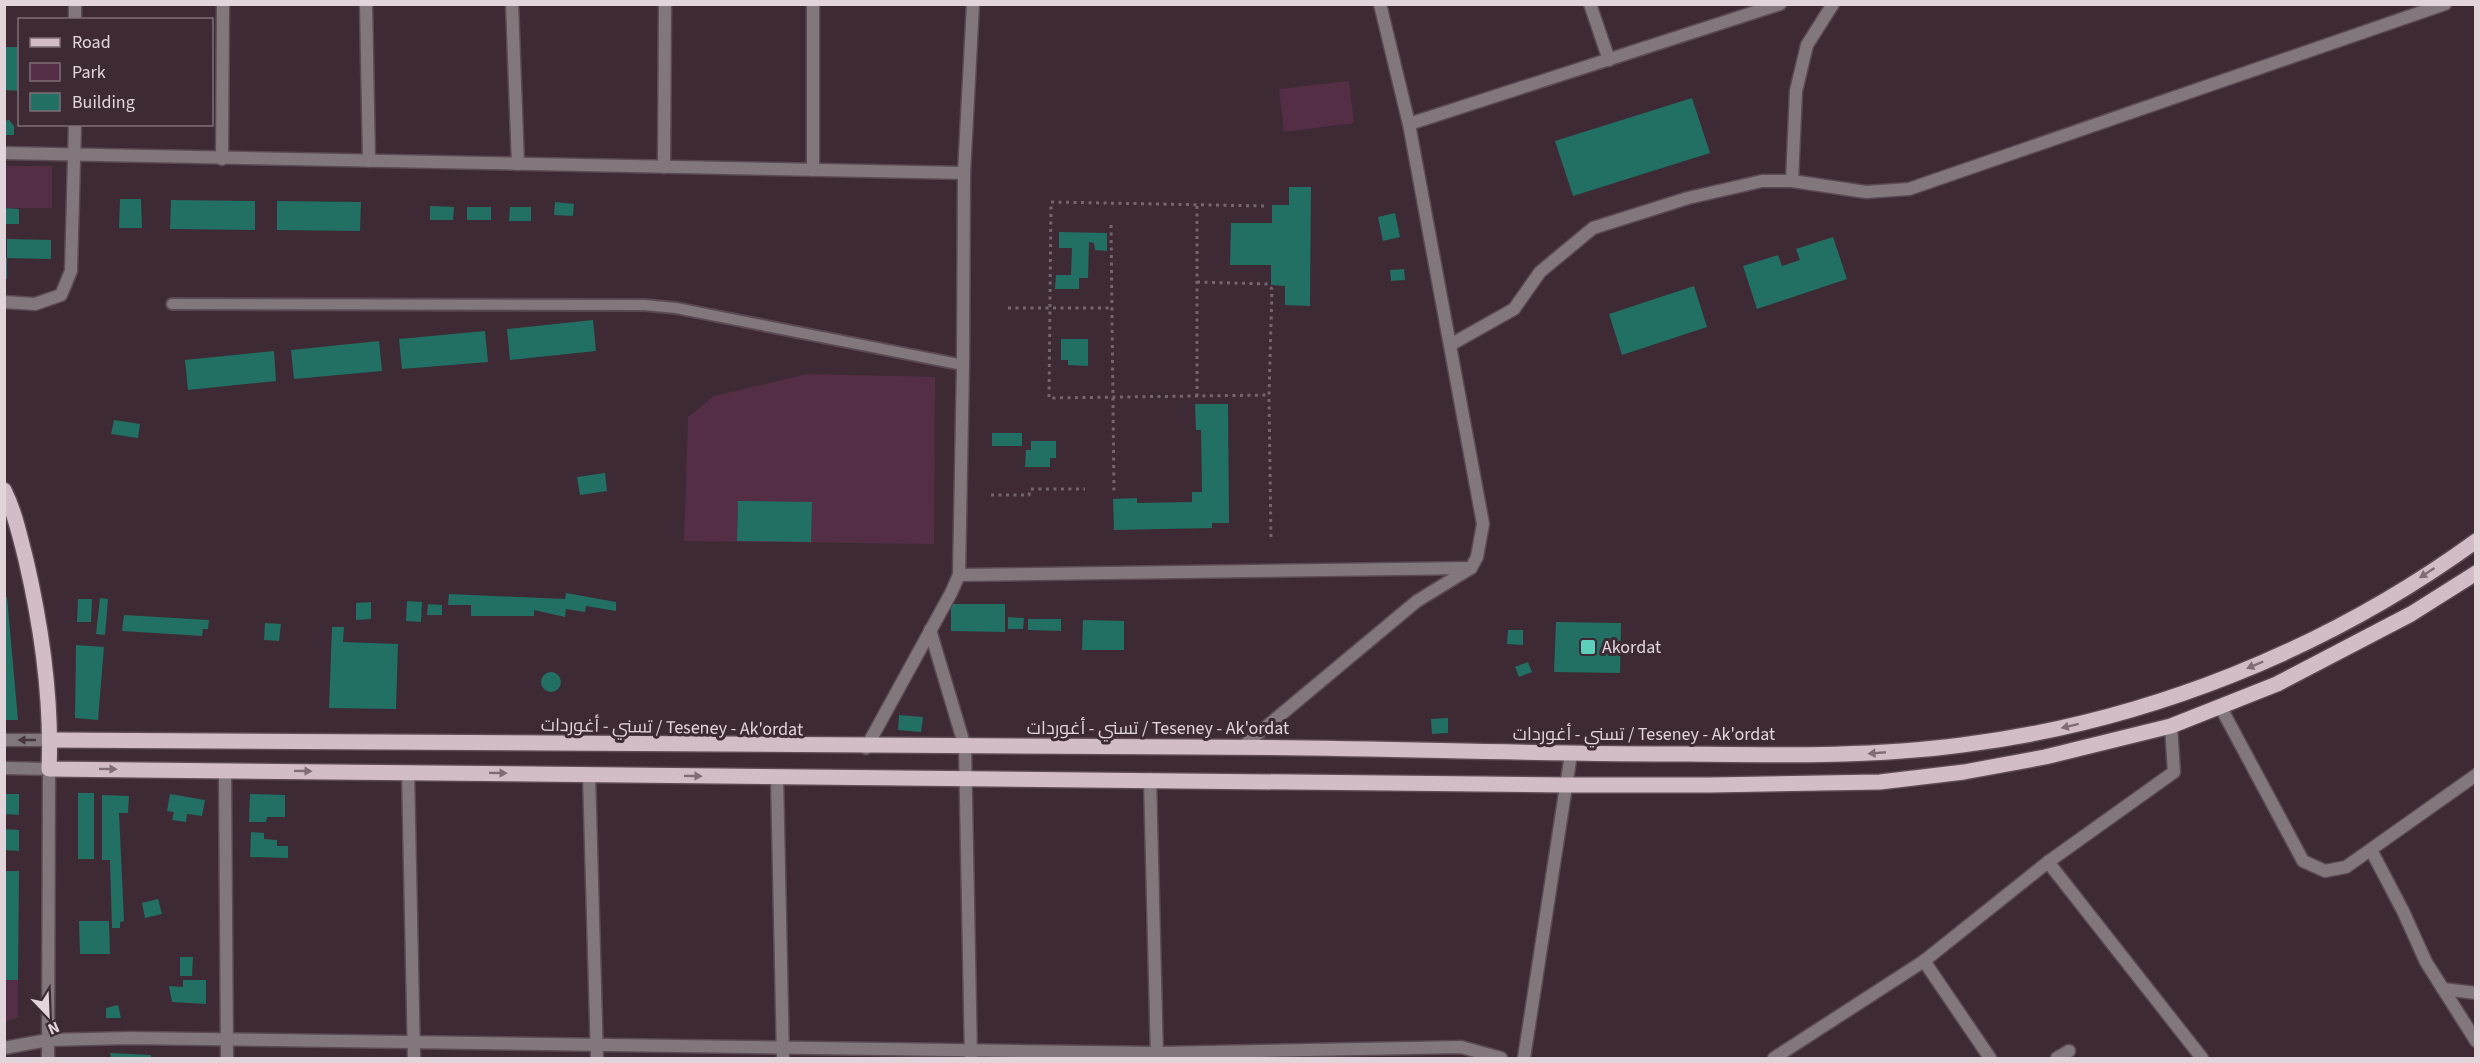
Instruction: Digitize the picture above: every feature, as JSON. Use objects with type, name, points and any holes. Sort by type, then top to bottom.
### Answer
[{"type":"main road","points":[[4,490],[11,527],[38,609],[43,641],[50,740],[49,769],[1567,785],[1881,782],[1964,772],[2046,757],[2171,726],[2277,684],[2350,648],[2411,614],[2475,573]]},
{"type":"main road","name":"تسني - أغوردات / Teseney - Ak'ordat","points":[[50,740],[866,748],[1242,747],[1571,754],[1856,755],[1962,745],[2059,729],[2144,707],[2227,677],[2311,640],[2391,597],[2475,541]]},
{"type":"street","points":[[222,4],[222,159]]},
{"type":"street","points":[[366,4],[369,161]]},
{"type":"street","points":[[512,4],[518,164]]},
{"type":"street","points":[[664,167],[665,4]]},
{"type":"street","points":[[813,4],[813,170]]},
{"type":"street","points":[[866,748],[951,593],[958,574],[963,365],[964,173],[973,4]]},
{"type":"street","points":[[1242,747],[1417,601],[1471,568],[1480,544],[1482,524],[1450,345],[1409,124],[1380,4]]},
{"type":"street","points":[[1590,4],[1609,60]]},
{"type":"street","points":[[1409,124],[1609,60],[1744,10],[1780,4]]},
{"type":"street","points":[[1792,181],[1796,91],[1807,45],[1833,4]]},
{"type":"street","points":[[1450,345],[1514,309],[1540,272],[1593,228],[1688,198],[1762,181],[1792,181],[1866,192],[1909,189],[2445,4]]},
{"type":"street","points":[[4,302],[35,304],[61,296],[71,271],[75,126]]},
{"type":"street","points":[[4,153],[964,173]]},
{"type":"street","points":[[958,574],[1471,568]]},
{"type":"street","points":[[930,630],[965,747],[971,1054]]},
{"type":"street","points":[[2220,706],[2303,861],[2325,871],[2346,867],[2475,775]]},
{"type":"street","points":[[1774,1059],[1924,961],[2048,862],[2174,772],[2171,726]]},
{"type":"street","points":[[4,740],[50,740]]},
{"type":"street","points":[[1524,1059],[1571,754]]},
{"type":"street","points":[[4,768],[49,769],[48,1059]]},
{"type":"street","points":[[225,771],[227,1059]]},
{"type":"street","points":[[408,772],[414,1059]]},
{"type":"street","points":[[590,774],[597,1059]]},
{"type":"street","points":[[777,777],[783,1053]]},
{"type":"street","points":[[1150,779],[1157,1056]]},
{"type":"street","points":[[2371,850],[2403,911],[2426,962],[2475,1041]]},
{"type":"street","points":[[2048,862],[2202,1059]]},
{"type":"street","points":[[1924,961],[1990,1059]]},
{"type":"street","points":[[2443,989],[2475,993]]},
{"type":"street","points":[[4,1048],[48,1040],[228,1039],[597,1044],[783,1053],[1157,1056],[1461,1047],[1501,1059]]},
{"type":"street","points":[[2057,1059],[2069,1051]]},
{"type":"lane","points":[[172,304],[644,305],[676,308],[963,365]]},
{"type":"path","points":[[1264,206],[1051,202],[1049,398],[1269,395]]},
{"type":"path","points":[[1197,205],[1197,396]]},
{"type":"path","points":[[1111,225],[1114,494]]},
{"type":"path","points":[[1197,282],[1268,284],[1272,290],[1269,395],[1271,541]]},
{"type":"path","points":[[1008,308],[1112,308]]},
{"type":"path","points":[[991,495],[1029,495],[1030,489],[1085,489]]},
{"type":"green space","points":[[1349,81],[1354,123],[1284,132],[1279,89]]},
{"type":"green space","points":[[5,166],[52,166],[52,208],[5,208]]},
{"type":"green space","points":[[807,374],[935,377],[934,544],[684,541],[688,417],[714,396]]},
{"type":"green space","points":[[5,980],[18,980],[18,1017],[5,1022]]},
{"type":"building","points":[[4,47],[18,47],[18,91],[4,90]]},
{"type":"building","points":[[1692,98],[1710,153],[1573,196],[1555,141]]},
{"type":"building","points":[[9,120],[14,126],[14,135],[4,135],[4,121]]},
{"type":"building","points":[[1289,187],[1311,187],[1310,306],[1285,305],[1285,286],[1271,285],[1271,265],[1230,265],[1231,223],[1272,223],[1272,205],[1289,205]]},
{"type":"building","points":[[120,199],[141,199],[142,228],[119,228]]},
{"type":"building","points":[[171,200],[255,201],[255,230],[170,229]]},
{"type":"building","points":[[277,201],[361,202],[360,231],[277,230]]},
{"type":"building","points":[[555,202],[574,204],[573,216],[554,215]]},
{"type":"building","points":[[430,206],[454,207],[453,220],[430,220]]},
{"type":"building","points":[[467,207],[491,207],[491,220],[467,220]]},
{"type":"building","points":[[510,207],[531,207],[531,221],[509,221]]},
{"type":"building","points":[[4,208],[19,209],[19,224],[4,224]]},
{"type":"building","points":[[1395,213],[1400,237],[1383,241],[1378,217]]},
{"type":"building","points":[[1059,232],[1107,233],[1107,251],[1095,250],[1094,243],[1089,242],[1088,278],[1079,278],[1079,289],[1055,289],[1056,275],[1071,275],[1072,248],[1059,248]]},
{"type":"building","points":[[1833,237],[1847,279],[1757,309],[1743,266],[1778,255],[1782,266],[1800,260],[1796,249]]},
{"type":"building","points":[[7,239],[51,240],[51,259],[7,258]]},
{"type":"building","points":[[4,257],[7,258],[7,279],[4,279]]},
{"type":"building","points":[[1404,269],[1405,280],[1391,281],[1390,270]]},
{"type":"building","points":[[1694,286],[1707,327],[1622,355],[1609,314]]},
{"type":"building","points":[[593,320],[596,351],[510,360],[507,329]]},
{"type":"building","points":[[485,331],[488,362],[402,369],[399,339]]},
{"type":"building","points":[[1061,339],[1088,339],[1088,366],[1068,365],[1068,360],[1061,360]]},
{"type":"building","points":[[379,341],[382,371],[294,379],[291,350]]},
{"type":"building","points":[[274,351],[276,381],[188,390],[185,360]]},
{"type":"building","points":[[1195,404],[1228,404],[1229,523],[1212,523],[1212,528],[1114,530],[1113,499],[1137,498],[1137,503],[1192,502],[1192,492],[1202,492],[1201,430],[1196,430]]},
{"type":"building","points":[[114,420],[140,424],[138,438],[111,434]]},
{"type":"building","points":[[992,433],[1022,433],[1022,446],[992,446]]},
{"type":"building","points":[[1031,441],[1056,441],[1056,458],[1050,458],[1050,467],[1025,467],[1026,450],[1031,450]]},
{"type":"building","points":[[605,473],[607,491],[580,495],[577,477]]},
{"type":"building","points":[[738,501],[812,502],[811,542],[737,541]]},
{"type":"building","points":[[566,593],[616,602],[616,611],[586,606],[585,612],[566,609],[565,617],[534,610],[534,616],[471,616],[471,605],[448,605],[449,594],[565,599]]},
{"type":"building","points":[[4,597],[7,597],[18,720],[4,720]]},
{"type":"building","points":[[100,598],[108,599],[105,635],[96,634]]},
{"type":"building","points":[[78,599],[92,599],[91,622],[77,622]]},
{"type":"building","points":[[407,601],[422,602],[421,622],[406,621]]},
{"type":"building","points":[[371,602],[371,619],[356,620],[356,603]]},
{"type":"building","points":[[428,604],[442,605],[442,615],[427,615]]},
{"type":"building","points":[[951,604],[1005,604],[1005,632],[951,631]]},
{"type":"building","points":[[124,615],[209,620],[208,629],[203,629],[202,636],[122,631]]},
{"type":"building","points":[[1008,617],[1024,618],[1023,629],[1008,629]]},
{"type":"building","points":[[1028,619],[1061,619],[1061,631],[1028,630]]},
{"type":"building","points":[[1083,620],[1124,621],[1124,650],[1082,650]]},
{"type":"building","name":"Akordat","points":[[1556,622],[1621,623],[1620,673],[1554,672]]},
{"type":"building","points":[[265,623],[281,624],[279,641],[264,640]]},
{"type":"building","points":[[332,627],[344,627],[343,642],[398,644],[396,709],[329,708]]},
{"type":"building","points":[[1508,630],[1523,630],[1523,645],[1507,644]]},
{"type":"building","points":[[76,645],[104,647],[98,720],[75,718]]},
{"type":"building","points":[[1528,662],[1532,672],[1519,677],[1515,667]]},
{"type":"building","points":[[551,672],[558,675],[561,682],[558,689],[551,692],[544,689],[541,682],[544,675]]},
{"type":"building","points":[[899,715],[923,717],[921,732],[898,730]]},
{"type":"building","points":[[1448,718],[1448,733],[1432,734],[1431,719]]},
{"type":"building","points":[[78,793],[94,793],[94,859],[78,859]]},
{"type":"building","points":[[4,794],[19,794],[19,815],[4,814]]},
{"type":"building","points":[[170,794],[205,800],[202,816],[187,814],[186,822],[172,820],[174,812],[167,811]]},
{"type":"building","points":[[250,794],[285,795],[285,817],[267,817],[266,822],[249,822]]},
{"type":"building","points":[[102,795],[129,796],[128,813],[119,813],[124,921],[120,922],[120,928],[112,928],[110,860],[102,860]]},
{"type":"building","points":[[4,829],[19,830],[19,851],[4,850]]},
{"type":"building","points":[[251,832],[264,833],[264,839],[277,840],[277,846],[288,846],[288,858],[250,857]]},
{"type":"building","points":[[4,871],[19,871],[18,980],[4,980]]},
{"type":"building","points":[[158,899],[162,914],[145,918],[142,903]]},
{"type":"building","points":[[79,921],[109,921],[110,954],[80,954]]},
{"type":"building","points":[[180,957],[193,957],[192,976],[180,976]]},
{"type":"building","points":[[183,980],[206,980],[206,1004],[172,1002],[169,986],[183,987]]},
{"type":"building","points":[[118,1005],[121,1018],[106,1018],[106,1008]]},
{"type":"building","points":[[110,1053],[151,1055],[151,1058],[111,1058]]},
{"type":"place","name":"Akordat","points":[[1588,647]]}]
